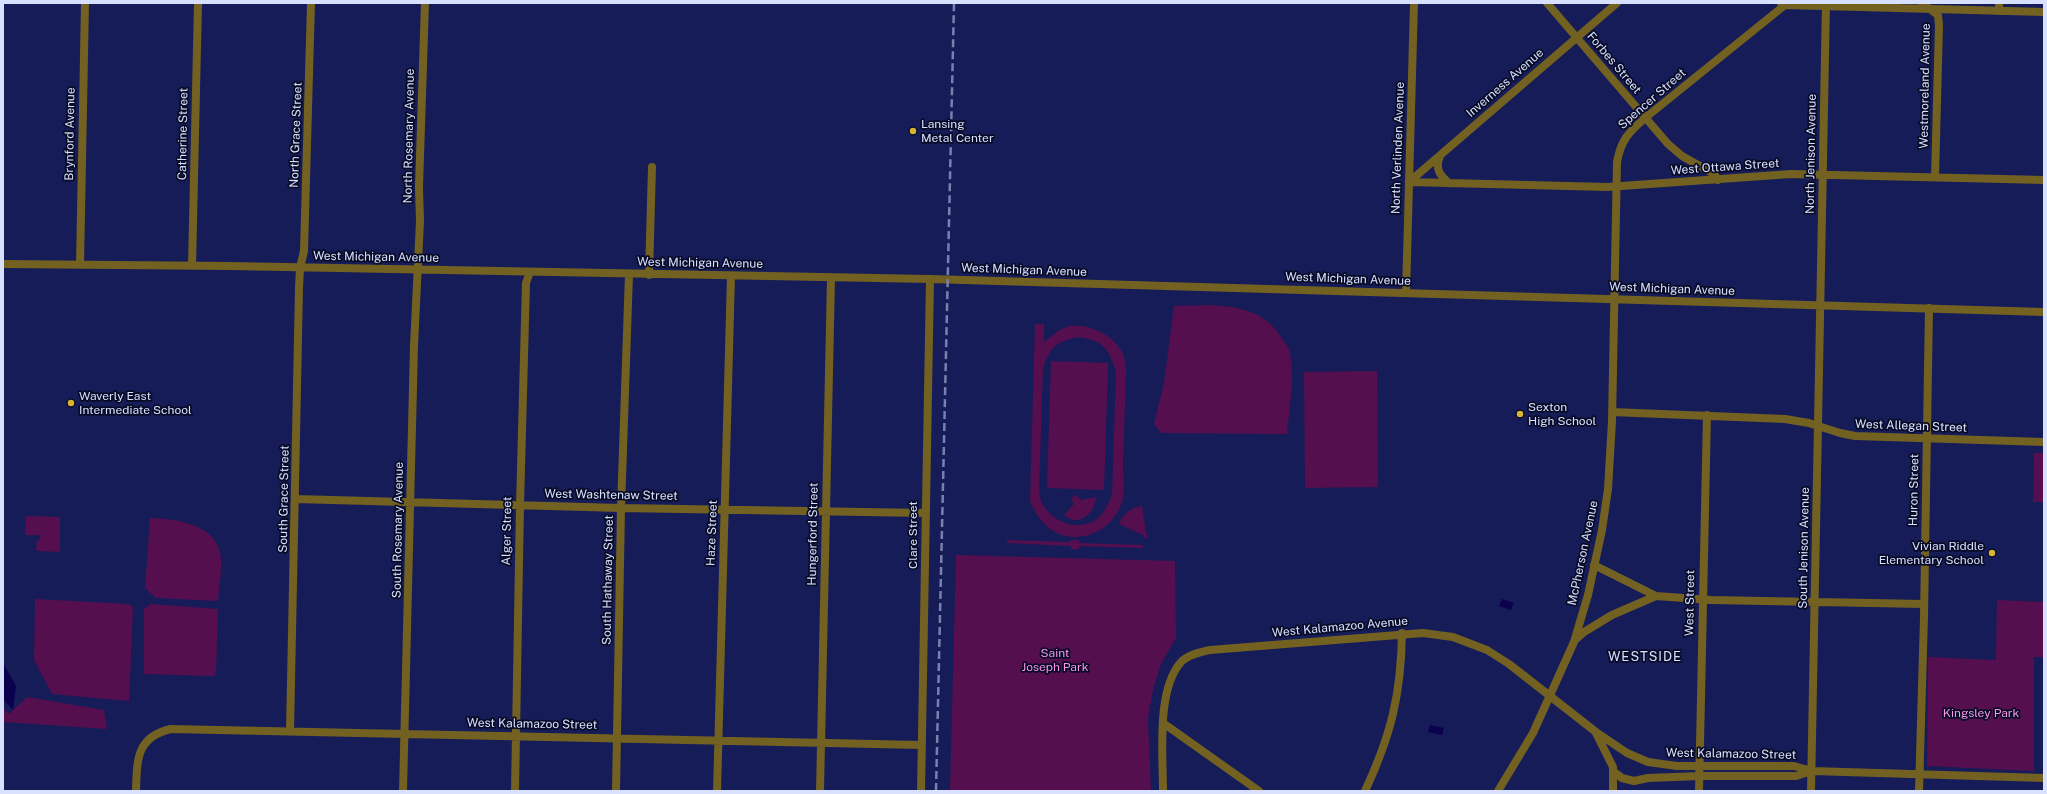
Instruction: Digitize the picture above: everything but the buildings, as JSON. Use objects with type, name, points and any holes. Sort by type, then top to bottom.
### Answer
[{"type":"street","name":"Brynford Avenue","points":[[80,265],[85,3]]},
{"type":"street","name":"Catherine Street","points":[[192,266],[198,3]]},
{"type":"street","name":"North Grace Street","points":[[300,268],[304,251],[312,3]]},
{"type":"street","name":"North Rosemary Avenue","points":[[417,269],[420,221],[419,187],[425,3]]},
{"type":"street","name":"North Verlinden Avenue","points":[[1406,293],[1414,3]]},
{"type":"street","name":"Forbes Street","points":[[1547,3],[1668,144],[1682,156],[1714,174],[1718,180]]},
{"type":"street","name":"Inverness Avenue","points":[[1409,182],[1617,3]]},
{"type":"street","name":"Westmoreland Avenue","points":[[1922,3],[1938,15],[1939,25],[1935,178]]},
{"type":"street","points":[[1783,4],[1930,9],[1999,7],[2044,12]]},
{"type":"street","name":"Spencer Street","points":[[1614,300],[1616,187],[1619,149],[1625,137],[1645,118],[1783,4]]},
{"type":"street","name":"North Jenison Avenue","points":[[1821,305],[1826,5]]},
{"type":"street","points":[[1440,155],[1437,162],[1438,170],[1448,183]]},
{"type":"street","points":[[649,275],[652,166]]},
{"type":"street","name":"West Ottawa Street","points":[[1409,182],[1616,187],[1791,174],[2044,180]]},
{"type":"street","name":"West Michigan Avenue","points":[[3,264],[417,269],[649,275],[930,279],[1614,300],[2044,311]]},
{"type":"street","name":"South Grace Street","points":[[290,731],[300,268]]},
{"type":"street","name":"South Rosemary Avenue","points":[[403,791],[417,269]]},
{"type":"street","name":"Alger Street","points":[[515,791],[526,283],[530,272]]},
{"type":"street","name":"South Hathaway Street","points":[[616,791],[621,508],[629,274]]},
{"type":"street","name":"Haze Street","points":[[717,791],[731,276]]},
{"type":"street","name":"Hungerford Street","points":[[820,791],[831,278]]},
{"type":"street","name":"Clare Street","points":[[921,791],[930,279]]},
{"type":"street","name":"McPherson Avenue","points":[[1498,791],[1532,733],[1550,697],[1574,642],[1594,565],[1602,530],[1608,489],[1612,412],[1614,300]]},
{"type":"street","name":"South Jenison Avenue","points":[[1811,791],[1821,305]]},
{"type":"street","name":"Huron Street","points":[[1919,791],[1929,308]]},
{"type":"street","name":"West Allegan Street","points":[[1612,412],[1785,418],[1855,436],[2044,442]]},
{"type":"street","name":"West Street","points":[[1699,791],[1707,415]]},
{"type":"street","name":"West Washtenaw Street","points":[[296,499],[621,508],[925,513]]},
{"type":"street","points":[[1594,565],[1656,596],[1702,600],[1924,604]]},
{"type":"street","points":[[1574,642],[1584,632],[1607,618],[1656,596]]},
{"type":"street","points":[[1365,791],[1388,736],[1395,713],[1402,666],[1402,634]]},
{"type":"street","name":"West Kalamazoo Avenue","points":[[1163,791],[1164,723],[1168,687],[1172,675],[1183,660],[1191,655],[1210,650],[1402,634],[1438,634],[1476,645],[1509,664],[1550,697]]},
{"type":"street","name":"West Kalamazoo Street","points":[[1550,697],[1596,732],[1627,753],[1648,762],[1662,765],[1794,766],[1812,771],[2044,778]]},
{"type":"street","points":[[1164,723],[1259,791]]},
{"type":"street","name":"West Kalamazoo Street","points":[[136,791],[138,757],[145,741],[161,731],[172,729],[921,745]]},
{"type":"street","points":[[1596,732],[1613,767],[1613,791]]},
{"type":"street","name":"West Kalamazoo Street","points":[[1614,772],[1622,778],[1634,781],[1648,778],[1700,776],[1796,776],[1812,771]]},
{"type":"green space","points":[[1210,305],[1232,307],[1252,312],[1269,323],[1288,347],[1290,352],[1292,374],[1287,434],[1161,433],[1154,424],[1164,383],[1174,306]]},
{"type":"green space","points":[[1035,324],[1044,324],[1044,342],[1058,331],[1067,327],[1082,326],[1090,328],[1105,334],[1117,344],[1122,352],[1125,363],[1124,489],[1122,502],[1115,516],[1104,527],[1090,534],[1074,537],[1059,534],[1046,526],[1033,508],[1030,501]],"holes":[[[1078,337],[1094,340],[1104,347],[1111,357],[1116,372],[1112,495],[1108,505],[1097,519],[1083,525],[1075,525],[1067,524],[1053,517],[1047,511],[1040,498],[1043,368],[1051,350],[1059,343]]]},
{"type":"green space","points":[[1051,361],[1108,363],[1104,490],[1047,488]]},
{"type":"green space","points":[[1377,371],[1378,487],[1305,488],[1304,372]]},
{"type":"green space","points":[[2034,453],[2044,453],[2044,502],[2033,502]]},
{"type":"green space","points":[[1077,495],[1080,500],[1096,497],[1093,508],[1089,513],[1085,517],[1075,520],[1064,515],[1074,504],[1071,498]]},
{"type":"green space","points":[[1142,506],[1146,533],[1148,537],[1146,539],[1143,535],[1119,524],[1128,512],[1134,508]]},
{"type":"green space","points":[[26,516],[60,517],[60,552],[36,551],[37,540],[40,540],[40,535],[25,535]]},
{"type":"green space","points":[[150,518],[184,522],[204,531],[212,538],[218,547],[221,558],[218,601],[156,598],[145,588]]},
{"type":"green space","points":[[1007,540],[1070,542],[1071,540],[1079,540],[1079,543],[1143,545],[1143,548],[1079,546],[1079,549],[1071,549],[1071,546],[1007,543]]},
{"type":"green space","name":"Saint Joseph Park","points":[[956,555],[1175,561],[1176,638],[1161,664],[1153,690],[1148,718],[1151,791],[950,791]]},
{"type":"green space","points":[[35,599],[129,604],[133,608],[129,701],[52,694],[34,660]]},
{"type":"green space","name":"Kingsley Park","points":[[1997,600],[2044,602],[2044,657],[2034,657],[2034,771],[1927,766],[1928,657],[1996,660]]},
{"type":"green space","points":[[150,604],[218,609],[216,672],[214,676],[144,674],[144,609]]},
{"type":"green space","points":[[27,697],[104,710],[107,729],[3,722],[3,708],[9,714]]},
{"type":"shaded area","points":[[1502,599],[1514,603],[1511,610],[1499,606]]},
{"type":"shaded area","points":[[3,663],[16,686],[13,710],[3,699]]},
{"type":"shaded area","points":[[1430,725],[1444,728],[1442,735],[1428,732]]},
{"type":"railway","points":[[936,791],[954,3]]},
{"type":"place","name":"Lansing Metal Center","points":[[913,131]]},
{"type":"place","name":"Waverly East Intermediate School","points":[[71,403]]},
{"type":"place","name":"Sexton High School","points":[[1520,414]]},
{"type":"place","name":"Vivian Riddle Elementary School","points":[[1992,553]]},
{"type":"district","name":"WESTSIDE","points":[[1645,657]]}]
